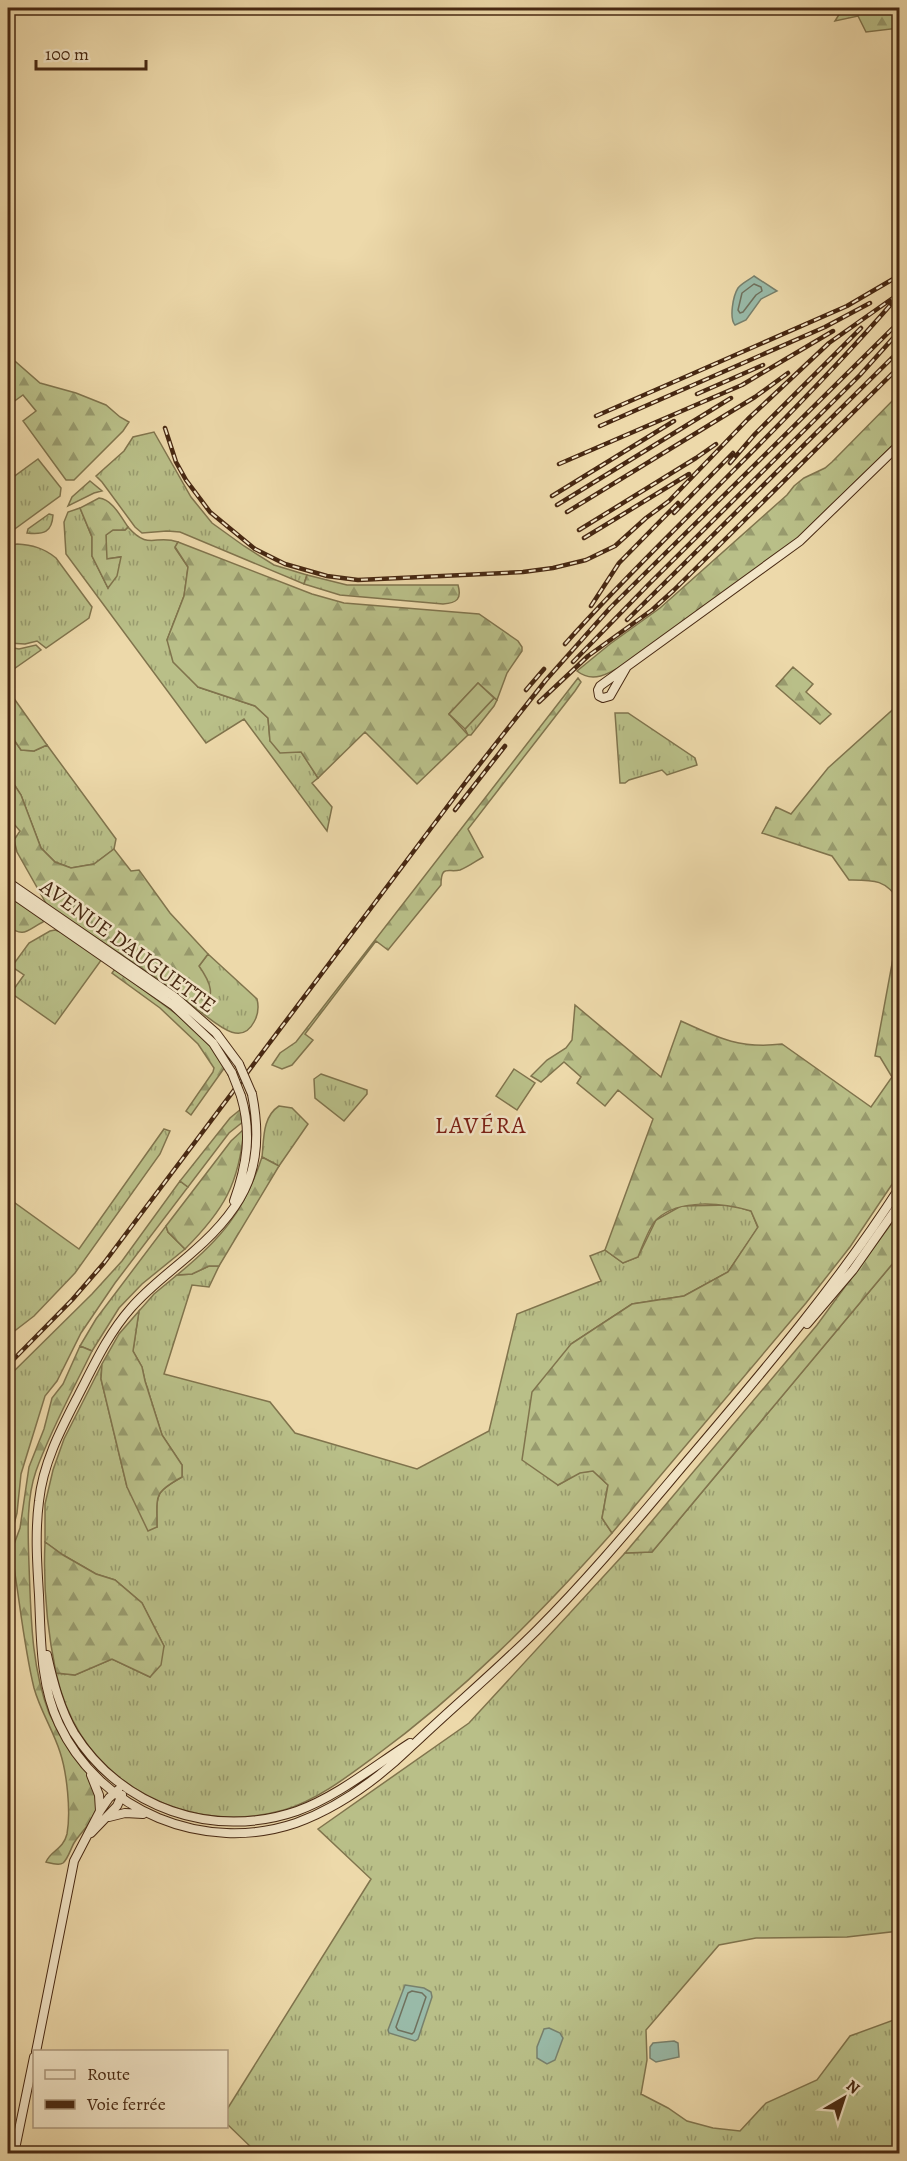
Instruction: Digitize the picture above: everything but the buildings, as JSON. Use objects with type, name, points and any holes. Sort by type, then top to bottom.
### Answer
[{"type":"main road","points":[[626,668],[608,698],[599,696],[598,687],[800,541],[900,444]]},
{"type":"main road","points":[[604,684],[609,686],[612,692]]},
{"type":"main road","name":"AVENUE D'AUGUETTE","points":[[8,882],[182,1002],[216,1033],[239,1064],[252,1094],[257,1134],[254,1167],[248,1183],[230,1213]]},
{"type":"main road","name":"AVENUE D'AUGUETTE","points":[[8,891],[174,1006],[202,1031],[222,1055],[232,1073],[248,1128],[246,1162],[230,1213]]},
{"type":"main road","points":[[780,1352],[846,1265],[900,1187]]},
{"type":"main road","points":[[89,1769],[117,1796],[151,1815],[172,1824],[217,1833],[254,1833],[296,1823],[320,1813],[351,1795],[386,1769],[488,1678],[572,1594],[780,1352],[827,1303],[900,1203]]},
{"type":"main road","points":[[100,1811],[99,1795],[89,1769],[60,1725],[51,1705],[46,1685],[40,1626],[36,1542],[39,1498],[48,1462],[63,1426],[99,1354],[123,1318],[151,1288],[209,1237],[230,1213]]},
{"type":"main road","points":[[40,1626],[54,1686],[73,1730],[98,1764],[124,1786],[149,1802],[185,1816],[207,1820],[252,1822],[298,1810],[319,1801],[429,1730]]},
{"type":"main road","points":[[36,2050],[71,1869],[100,1811],[117,1796],[124,1786]]},
{"type":"main road","points":[[86,1837],[117,1806],[117,1796]]},
{"type":"main road","points":[[106,1819],[125,1813],[151,1815]]},
{"type":"main road","points":[[14,2154],[33,2062]]},
{"type":"green space","points":[[843,8],[899,8],[899,28],[866,32],[858,16],[835,21]]},
{"type":"green space","points":[[8,355],[40,383],[76,393],[106,405],[129,422],[123,431],[74,480],[66,480],[23,421],[36,411],[23,395],[9,405]]},
{"type":"green space","points":[[899,394],[899,439],[801,535],[775,557],[625,664],[607,674],[595,677],[583,675],[577,671],[660,608],[787,495],[794,486],[832,462]]},
{"type":"green space","points":[[154,432],[191,497],[212,523],[274,565],[307,575],[304,584],[180,532],[142,533],[135,527],[96,476],[124,451],[133,437]]},
{"type":"green space","points":[[38,459],[61,488],[60,496],[12,531],[8,530],[8,481]]},
{"type":"green space","points":[[90,481],[102,491],[68,506],[72,497]]},
{"type":"green space","points":[[99,498],[112,505],[128,527],[125,530],[113,530],[106,535],[107,559],[121,557],[117,576],[108,588],[92,556],[92,537],[80,508]]},
{"type":"green space","points":[[80,508],[92,537],[92,556],[108,588],[120,557],[106,559],[106,535],[113,530],[125,530],[128,527],[135,534],[147,540],[178,542],[175,548],[188,567],[184,596],[167,640],[198,687],[255,706],[268,718],[270,741],[301,751],[318,778],[312,783],[332,807],[327,831],[244,719],[206,743],[66,554],[64,522],[68,512]]},
{"type":"green space","points":[[49,514],[53,515],[49,529],[42,533],[27,533],[28,529]]},
{"type":"green space","points":[[178,542],[312,594],[344,603],[479,614],[518,641],[522,651],[507,673],[497,700],[478,683],[449,714],[468,735],[417,784],[365,732],[318,778],[301,752],[280,753],[270,741],[268,718],[255,706],[198,687],[173,662],[167,640],[184,596],[188,567],[175,547]]},
{"type":"green space","points":[[17,544],[38,548],[56,558],[92,607],[89,618],[46,648],[37,641],[25,644],[8,643],[8,546]]},
{"type":"green space","points":[[307,575],[347,585],[458,585],[459,597],[452,603],[443,604],[340,595],[304,584]]},
{"type":"green space","points":[[36,645],[41,650],[8,673],[8,647],[19,649]]},
{"type":"green space","points":[[793,667],[813,684],[806,692],[831,714],[820,724],[776,686]]},
{"type":"green space","points":[[578,678],[581,682],[575,691],[468,829],[483,857],[460,870],[444,872],[441,885],[388,950],[376,941],[305,1034],[313,1040],[292,1065],[282,1069],[272,1065],[280,1053],[296,1042]]},
{"type":"green space","points":[[478,683],[494,698],[465,729],[449,714]]},
{"type":"green space","points":[[8,690],[47,745],[34,751],[21,750],[8,731]]},
{"type":"green space","points":[[494,698],[497,700],[494,706],[471,735],[468,735],[465,729]]},
{"type":"green space","points":[[899,704],[899,901],[889,888],[878,882],[849,880],[832,856],[762,833],[776,807],[791,814],[828,768]]},
{"type":"green space","points":[[615,713],[628,713],[695,758],[697,765],[667,775],[662,770],[620,783]]},
{"type":"green space","points":[[8,731],[21,750],[34,751],[47,745],[116,839],[114,849],[94,864],[71,868],[55,862],[41,848],[21,795],[8,775]]},
{"type":"green space","points":[[8,775],[21,795],[41,848],[55,862],[71,868],[94,864],[114,849],[131,871],[139,870],[170,913],[208,954],[199,966],[210,989],[209,1000],[202,1013],[158,979],[47,905],[17,852],[14,840],[20,831],[8,817]]},
{"type":"green space","points":[[8,896],[44,920],[43,922],[30,930],[18,932],[13,930],[8,926]]},
{"type":"green space","points":[[899,926],[899,1174],[850,1247],[806,1303],[612,1533],[602,1518],[608,1485],[593,1471],[580,1473],[558,1485],[522,1460],[532,1392],[571,1344],[632,1304],[684,1296],[728,1272],[758,1227],[751,1211],[740,1208],[702,1204],[677,1208],[666,1212],[654,1222],[638,1257],[623,1263],[605,1250],[653,1119],[618,1090],[605,1106],[577,1083],[581,1077],[564,1062],[541,1082],[531,1076],[547,1060],[566,1048],[572,1040],[575,1005],[661,1077],[681,1021],[730,1041],[754,1045],[782,1044],[871,1107],[892,1077],[880,1057],[875,1056]]},
{"type":"green space","points":[[55,930],[102,959],[55,1024],[11,993],[24,975],[8,964],[8,961],[13,965],[29,943]]},
{"type":"green space","points":[[208,954],[257,999],[258,1011],[255,1019],[249,1029],[242,1033],[229,1031],[202,1013],[209,1004],[199,966]]},
{"type":"green space","points":[[115,969],[190,1024],[206,1040],[225,1067],[191,1115],[186,1111],[214,1068],[198,1044],[160,1008],[112,973]]},
{"type":"green space","points":[[514,1069],[535,1083],[517,1110],[496,1096]]},
{"type":"green space","points":[[321,1074],[367,1090],[367,1094],[344,1121],[315,1098],[314,1079]]},
{"type":"green space","points":[[279,1106],[292,1108],[308,1124],[279,1166],[262,1157],[269,1116]]},
{"type":"green space","points":[[241,1109],[244,1121],[229,1133],[188,1187],[180,1181],[230,1118]]},
{"type":"green space","points":[[164,1129],[170,1131],[160,1154],[75,1273],[34,1316],[8,1336],[8,1198],[79,1249]]},
{"type":"green space","points":[[244,1129],[238,1165],[227,1195],[210,1222],[185,1249],[168,1232],[166,1226],[231,1141]]},
{"type":"green space","points":[[262,1157],[279,1166],[219,1266],[209,1266],[192,1274],[177,1275],[206,1249],[229,1223],[247,1194]]},
{"type":"green space","points":[[180,1181],[188,1187],[115,1283],[81,1333],[57,1381],[45,1396],[21,1474],[17,1513],[8,1547],[8,1377],[122,1261]]},
{"type":"green space","points":[[731,1205],[751,1211],[758,1228],[728,1272],[684,1296],[632,1304],[571,1344],[558,1485],[580,1472],[593,1471],[608,1485],[602,1518],[612,1533],[528,1623],[469,1679],[407,1732],[342,1780],[296,1806],[267,1814],[232,1817],[197,1814],[148,1796],[114,1773],[87,1745],[68,1711],[56,1673],[75,1675],[112,1659],[150,1677],[164,1646],[142,1603],[115,1580],[96,1574],[45,1542],[45,1504],[53,1470],[64,1439],[102,1364],[101,1379],[127,1487],[157,1526],[157,1501],[161,1491],[182,1477],[182,1465],[162,1435],[142,1367],[133,1351],[139,1311],[154,1294],[177,1275],[192,1274],[209,1266],[219,1266],[209,1287],[192,1285],[164,1374],[270,1402],[295,1433],[417,1469],[489,1431],[517,1314],[601,1281],[590,1256],[605,1250],[623,1263],[638,1257],[656,1220],[681,1206]]},
{"type":"green space","points":[[899,1213],[899,1256],[652,1552],[625,1553],[817,1325]]},
{"type":"green space","points":[[166,1226],[168,1232],[185,1249],[142,1284],[119,1308],[92,1351],[80,1346],[96,1319]]},
{"type":"green space","points":[[899,1256],[899,1931],[847,1937],[756,1938],[719,1945],[646,2030],[647,2060],[641,2094],[687,2121],[713,2128],[740,2131],[766,2103],[817,2080],[850,2036],[899,2018],[899,2153],[257,2153],[228,2125],[228,2108],[371,1879],[318,1829],[469,1723],[625,1553],[652,1552]]},
{"type":"green space","points":[[139,1311],[133,1351],[142,1367],[162,1435],[182,1465],[182,1477],[161,1491],[157,1501],[157,1527],[148,1531],[127,1487],[101,1379],[102,1364],[119,1334]]},
{"type":"green space","points":[[80,1346],[92,1351],[42,1455],[33,1482],[28,1517],[31,1621],[35,1659],[43,1695],[54,1724],[90,1778],[97,1800],[91,1821],[74,1843],[65,1861],[57,1864],[46,1862],[63,1843],[67,1834],[69,1815],[66,1781],[60,1752],[34,1688],[22,1625],[13,1547],[20,1528],[29,1467],[44,1429],[52,1398],[63,1384]]},
{"type":"green space","points":[[45,1542],[96,1574],[115,1580],[142,1603],[164,1646],[161,1665],[150,1677],[112,1659],[75,1675],[56,1673],[46,1607]]},
{"type":"water","points":[[754,276],[777,291],[761,299],[746,320],[735,325],[732,312],[736,292],[741,285]]},
{"type":"water","points":[[405,1985],[424,1988],[431,1992],[432,1997],[418,2039],[415,2041],[389,2033],[388,2030]]},
{"type":"water","points":[[549,2028],[560,2033],[563,2038],[555,2060],[547,2064],[537,2058],[537,2047],[544,2029]]},
{"type":"water","points":[[674,2041],[678,2043],[679,2057],[656,2062],[650,2058],[650,2047],[653,2043]]},
{"type":"railway","points":[[596,416],[847,306],[900,275]]},
{"type":"railway","points":[[165,428],[176,462],[186,480],[210,512],[255,549],[285,564],[327,576],[358,580],[523,572],[553,568],[586,560],[615,546],[669,501],[748,419],[829,343],[900,293]]},
{"type":"railway","points":[[565,644],[813,390],[893,302]]},
{"type":"railway","points":[[600,426],[825,327],[870,303]]},
{"type":"railway","points":[[8,1365],[72,1300],[104,1263],[468,779],[546,680],[610,608],[900,321]]},
{"type":"railway","points":[[730,463],[755,434],[861,328]]},
{"type":"railway","points":[[559,464],[742,385],[833,331]]},
{"type":"railway","points":[[573,662],[860,375],[895,336]]},
{"type":"railway","points":[[627,620],[898,352]]},
{"type":"railway","points":[[697,394],[763,365]]},
{"type":"railway","points":[[539,702],[588,656],[652,610],[674,590],[900,366]]},
{"type":"railway","points":[[567,512],[755,397],[788,373]]},
{"type":"railway","points":[[557,505],[731,398]]},
{"type":"railway","points":[[552,496],[674,421]]},
{"type":"railway","points":[[579,530],[716,444]]},
{"type":"railway","points":[[674,513],[733,453]]},
{"type":"railway","points":[[584,538],[689,474]]},
{"type":"railway","points":[[591,606],[619,563],[678,503]]},
{"type":"railway","points":[[526,690],[544,669]]},
{"type":"railway","points":[[455,810],[505,746]]},
{"type":"district","name":"LAVÉRA","points":[[481,1125]]}]
